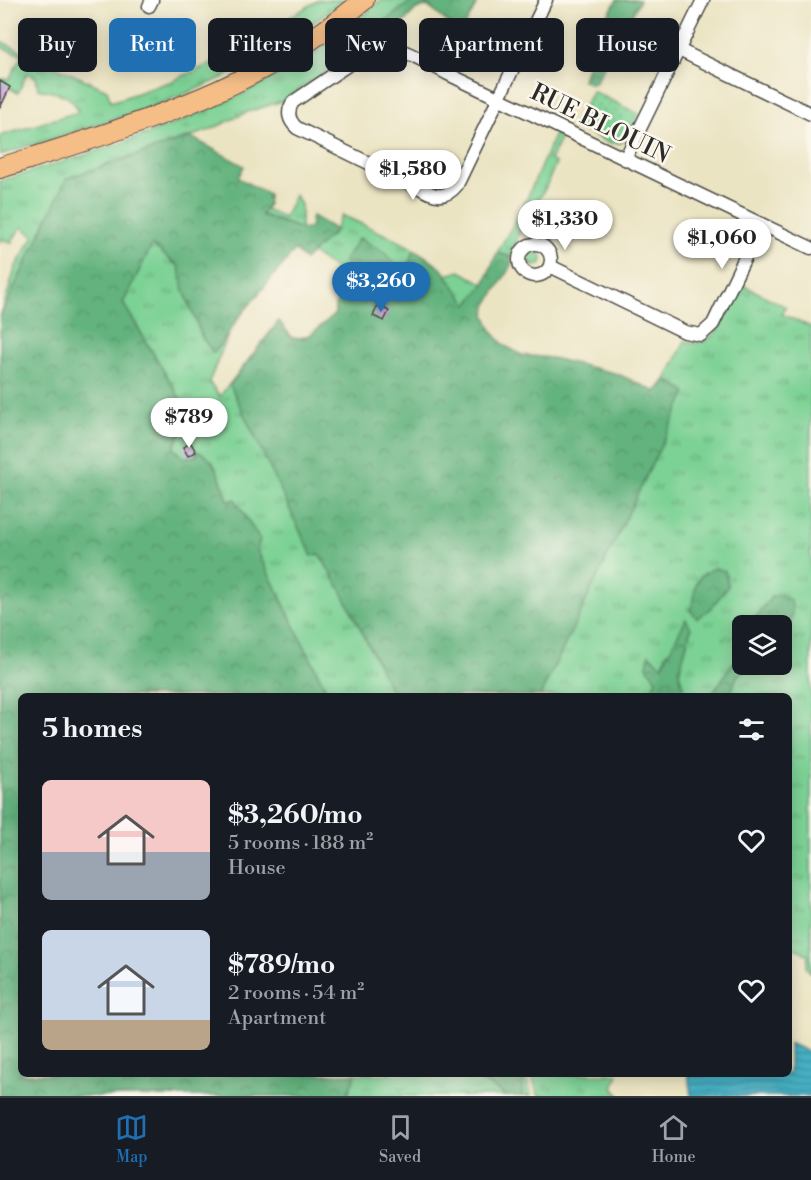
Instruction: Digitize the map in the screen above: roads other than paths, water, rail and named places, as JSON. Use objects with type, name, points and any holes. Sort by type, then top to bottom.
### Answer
[{"type":"main road","points":[[0,168],[153,118],[221,91],[296,51],[364,0]]},
{"type":"street","points":[[498,98],[546,0]]},
{"type":"street","points":[[625,159],[703,0]]},
{"type":"street","name":"RUE BLOUIN","points":[[498,98],[457,185],[449,193],[440,195],[297,128],[289,116],[293,102],[382,45],[390,46],[811,248]]},
{"type":"street","points":[[680,50],[811,114]]},
{"type":"street","points":[[550,266],[685,332],[700,335],[713,324],[761,224]]},
{"type":"water","points":[[792,1044],[811,1053],[811,1096],[691,1096],[688,1077],[792,1077]]}]
